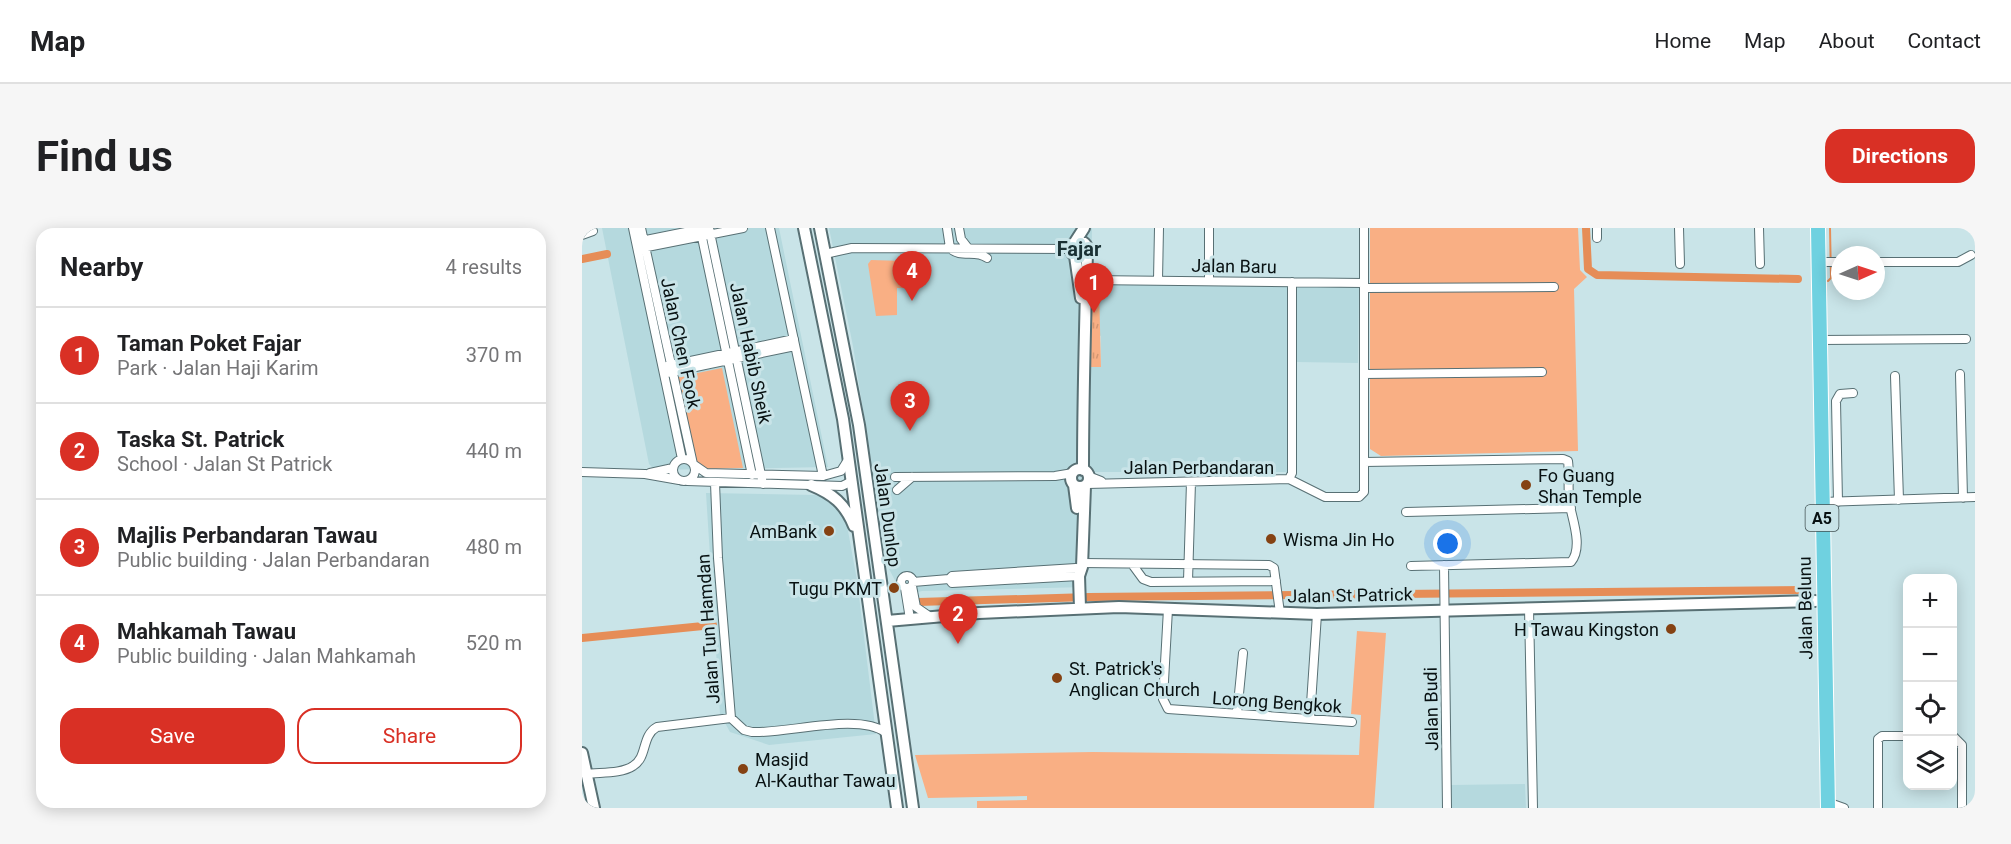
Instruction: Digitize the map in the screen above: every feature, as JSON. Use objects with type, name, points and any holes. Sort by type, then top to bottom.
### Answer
[{"type":"highway","name":"Jalan Belunu","points":[[1809,228],[1815,601],[1824,806]]},
{"type":"highway","name":"Jalan Belunu","points":[[1818,228],[1830,262],[1820,340],[1824,806]]},
{"type":"street","name":"Jalan Chen Fook","points":[[633,228],[641,244]]},
{"type":"street","name":"Jalan Chen Fook","points":[[641,228],[641,244],[667,369],[682,459]]},
{"type":"street","points":[[641,244],[704,231],[743,228]]},
{"type":"street","points":[[770,228],[823,476]]},
{"type":"street","name":"Jalan Dunlop","points":[[804,228],[849,459],[897,808]]},
{"type":"street","name":"Jalan Dunlop","points":[[820,228],[859,425],[913,808]]},
{"type":"street","points":[[947,228],[949,245],[956,253],[980,253],[987,258]]},
{"type":"street","points":[[959,228],[961,239],[968,248]]},
{"type":"street","points":[[1074,249],[1085,228]]},
{"type":"street","points":[[1079,600],[1074,571],[1083,443],[1083,268],[1087,248],[1085,228]]},
{"type":"street","points":[[1158,280],[1159,228]]},
{"type":"street","points":[[1209,228],[1209,281]]},
{"type":"street","points":[[1293,282],[1292,463],[1289,479],[1325,497],[1359,496],[1364,492],[1364,228]]},
{"type":"street","points":[[1597,228],[1597,238]]},
{"type":"street","points":[[1679,228],[1680,264]]},
{"type":"street","points":[[1759,228],[1760,264]]},
{"type":"street","points":[[582,235],[593,231]]},
{"type":"street","name":"Jalan Habib Sheik","points":[[704,231],[763,484]]},
{"type":"street","points":[[825,254],[852,248],[937,249],[949,245],[968,248],[1074,249],[1081,257],[1087,248]]},
{"type":"street","points":[[1074,249],[1088,280],[1083,316]]},
{"type":"street","points":[[1885,262],[1958,262],[1971,255]]},
{"type":"street","points":[[1083,268],[1104,279]]},
{"type":"street","name":"Jalan Baru","points":[[1088,280],[1554,287]]},
{"type":"street","points":[[1820,340],[1966,339]]},
{"type":"street","points":[[667,369],[794,343]]},
{"type":"street","name":"Jalan Habib Sheik","points":[[732,356],[752,475]]},
{"type":"street","name":"Jalan Chen Fook","points":[[667,369],[693,464]]},
{"type":"street","points":[[1364,374],[1542,372]]},
{"type":"street","points":[[1960,374],[1963,498]]},
{"type":"street","points":[[1895,376],[1899,500]]},
{"type":"street","points":[[1838,502],[1836,401],[1840,394],[1853,393]]},
{"type":"street","points":[[582,472],[645,474],[715,483],[842,486],[852,481],[860,471],[859,425]]},
{"type":"street","points":[[645,474],[674,468],[682,459],[706,473],[823,476],[841,471],[849,459]]},
{"type":"street","points":[[1364,462],[1565,459],[1569,464],[1570,508],[1575,517],[1576,553],[1571,562],[1411,566]]},
{"type":"street","points":[[683,480],[694,474],[693,464]]},
{"type":"street","points":[[674,468],[674,474],[683,480]]},
{"type":"street","name":"Jalan Perbandaran","points":[[895,477],[1055,476],[1108,483],[1289,479]]},
{"type":"street","points":[[897,490],[912,477]]},
{"type":"street","points":[[1188,581],[1191,482]]},
{"type":"street","name":"Jalan Tun Hamdan","points":[[715,483],[718,558],[731,718],[744,730],[752,732],[865,724],[874,725],[886,733]]},
{"type":"street","points":[[811,485],[842,503],[860,540]]},
{"type":"street","points":[[1822,502],[1975,497]]},
{"type":"street","points":[[1406,512],[1570,508]]},
{"type":"street","points":[[1132,564],[1146,581],[1276,580]]},
{"type":"street","points":[[910,585],[949,579],[952,576],[1074,571],[1132,564],[1269,565],[1274,568],[1280,614]]},
{"type":"street","name":"Jalan Budi","points":[[1444,565],[1447,808]]},
{"type":"street","points":[[910,585],[916,607],[930,617]]},
{"type":"street","points":[[910,585],[910,619]]},
{"type":"street","name":"Jalan St Patrick","points":[[887,621],[1079,600],[1168,609],[1280,614],[1815,601]]},
{"type":"street","points":[[1529,608],[1533,808]]},
{"type":"street","name":"Lorong Bengkok","points":[[1168,609],[1164,705],[1170,709],[1352,722]]},
{"type":"street","points":[[1310,719],[1317,614]]},
{"type":"street","points":[[877,659],[879,637],[887,621]]},
{"type":"street","points":[[1237,714],[1243,653]]},
{"type":"street","points":[[586,774],[632,768],[640,759],[647,735],[657,727],[731,718]]},
{"type":"street","points":[[1878,808],[1878,739],[1882,736],[1903,736]]},
{"type":"street","points":[[1954,736],[1962,745],[1962,808]]},
{"type":"street","points":[[582,753],[594,808]]},
{"type":"street","points":[[1824,806],[1844,808]]},
{"type":"shaded area","points":[[602,228],[779,228],[828,467],[655,470],[649,464]]},
{"type":"shaded area","points":[[829,228],[1092,228],[1090,366],[1101,367],[1101,336],[1098,335],[1099,288],[1108,284],[1359,287],[1358,363],[1297,362],[1297,472],[1090,472],[1086,587],[922,591],[903,596],[887,565],[853,346]]},
{"type":"shaded area","points":[[706,493],[815,495],[827,498],[837,505],[846,520],[857,580],[876,734],[769,745],[730,732],[720,714]]},
{"type":"shaded area","points":[[1525,784],[1526,808],[1452,808],[1451,785]]},
{"type":"green space","points":[[1370,228],[1578,228],[1580,270],[1587,277],[1574,289],[1578,451],[1381,456],[1370,449]]},
{"type":"green space","points":[[871,260],[904,261],[904,288],[897,288],[897,315],[876,316],[868,264]]},
{"type":"green space","points":[[1099,288],[1101,367],[1090,367],[1091,291]]},
{"type":"green space","points":[[722,368],[743,468],[697,469],[678,377]]},
{"type":"green space","points":[[1357,631],[1386,633],[1374,808],[977,808],[977,801],[1027,800],[1027,796],[928,798],[915,755],[1093,752],[1359,755],[1361,715],[1351,714]]},
{"type":"waterway","points":[[1586,228],[1588,269],[1597,275],[1798,279]]},
{"type":"waterway","points":[[1828,281],[1831,278],[1830,228]]},
{"type":"waterway","points":[[582,259],[607,254]]},
{"type":"waterway","points":[[918,602],[1089,597],[1807,590]]},
{"type":"waterway","points":[[582,638],[713,625]]},
{"type":"place","name":"Mahkamah Tawau","points":[[912,301]]},
{"type":"place","name":"Taman Poket Fajar","points":[[1094,313]]},
{"type":"place","name":"Majlis Perbandaran Tawau","points":[[910,431]]},
{"type":"place","name":"Fo Guang Shan Temple","points":[[1526,485]]},
{"type":"place","name":"AmBank","points":[[829,531]]},
{"type":"place","name":"Wisma Jin Ho","points":[[1271,539]]},
{"type":"place","name":"Tugu PKMT","points":[[894,588]]},
{"type":"place","name":"H Tawau Kingston","points":[[1671,629]]},
{"type":"place","name":"Taska St. Patrick","points":[[958,644]]},
{"type":"place","name":"St. Patrick's Anglican Church","points":[[1057,678]]},
{"type":"place","name":"Masjid Al-Kauthar Tawau","points":[[743,769]]},
{"type":"district","name":"Fajar","points":[[1079,249]]}]
